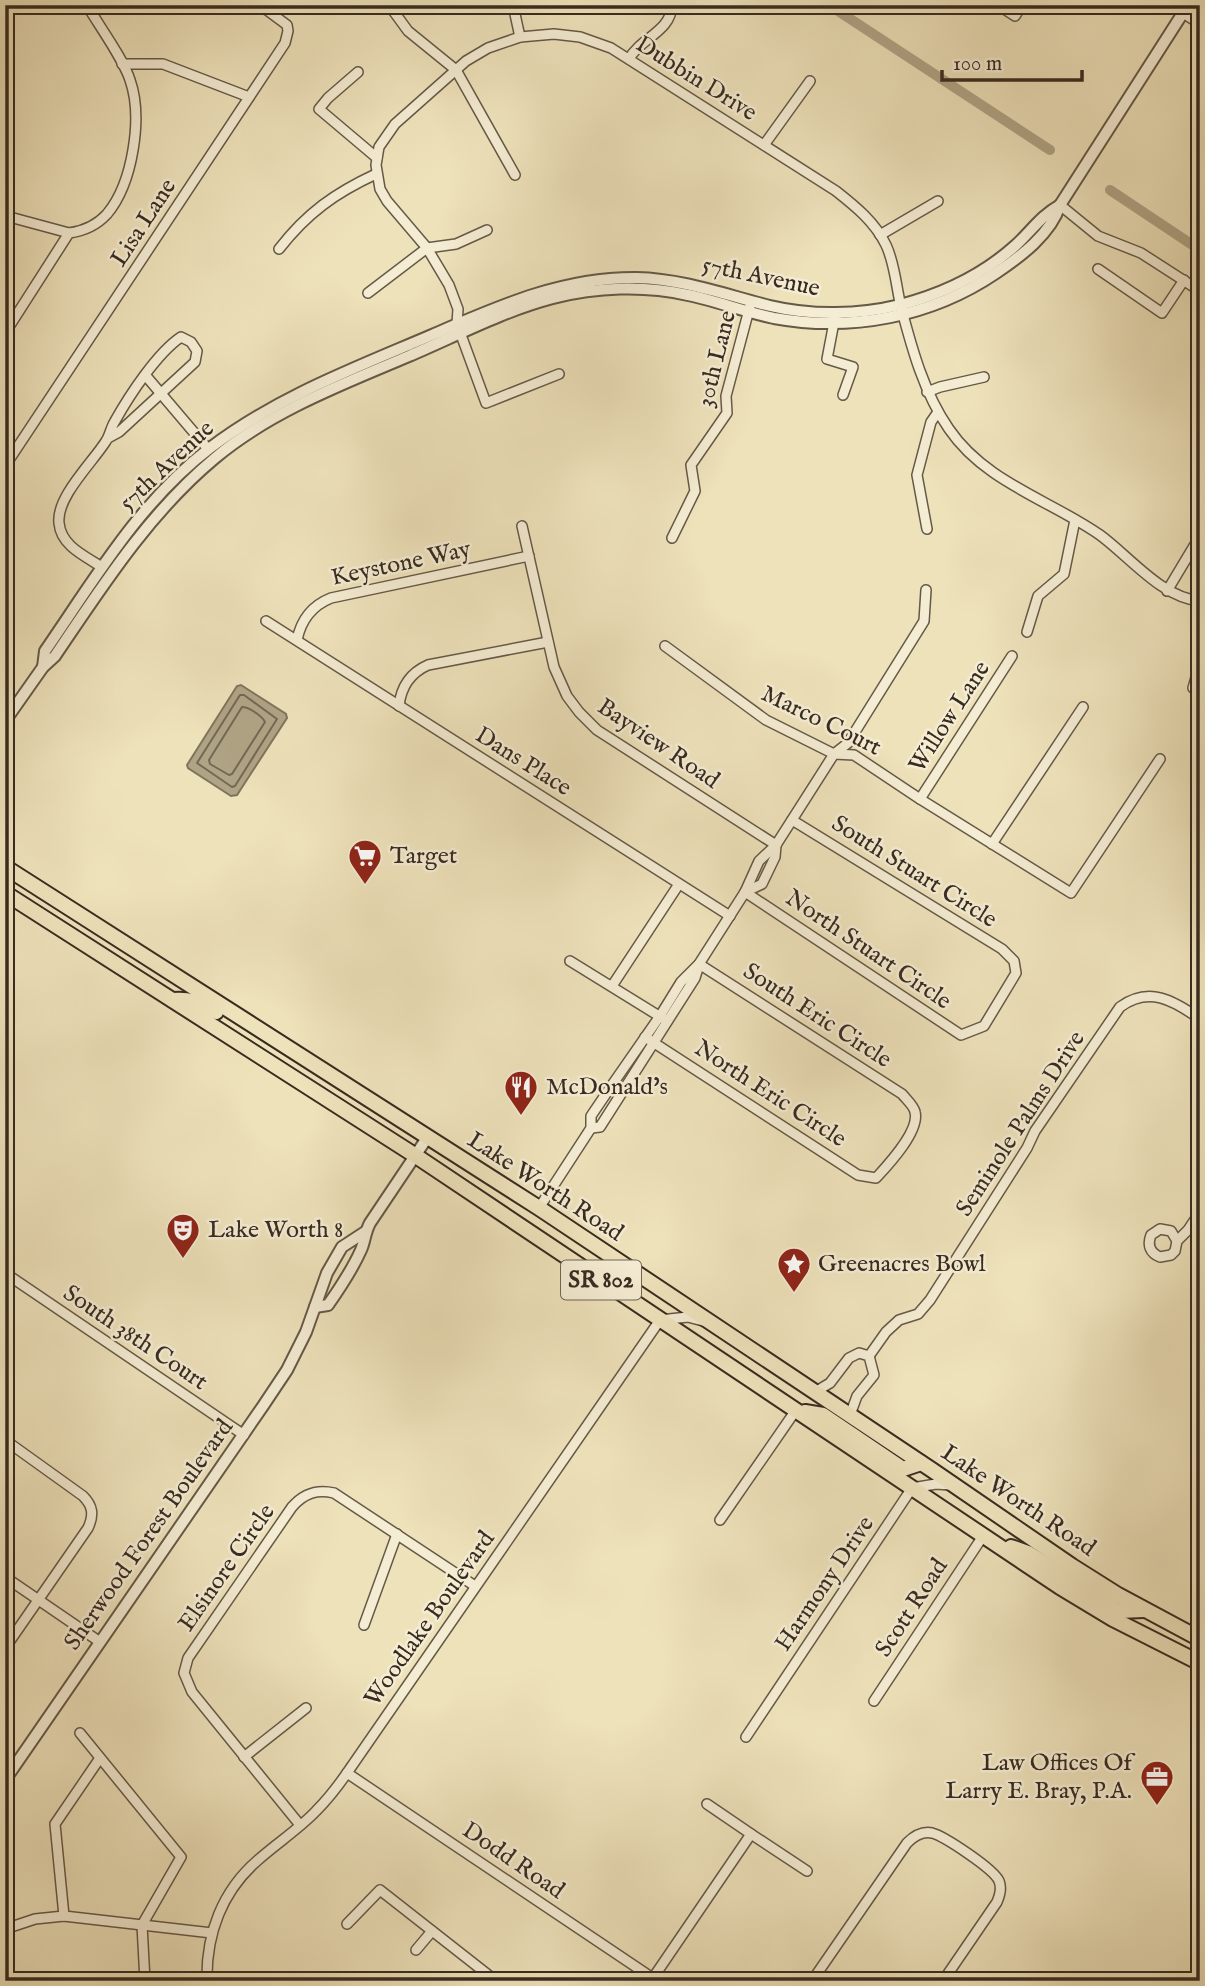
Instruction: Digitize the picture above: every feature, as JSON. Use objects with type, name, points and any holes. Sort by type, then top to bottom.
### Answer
[{"type":"main road","name":"Lake Worth Road","points":[[5,867],[539,1208],[921,1462],[1061,1559],[1145,1610],[1200,1639]]},
{"type":"main road","name":"Lake Worth Road","points":[[5,893],[416,1156],[983,1536],[1113,1619],[1200,1663]]},
{"type":"main road","points":[[81,942],[102,946],[160,983],[171,987],[186,983]]},
{"type":"main road","points":[[173,1000],[186,998],[196,1001],[268,1045],[294,1052]]},
{"type":"main road","points":[[796,1410],[823,1415],[903,1469],[921,1462]]},
{"type":"main road","points":[[983,1536],[1028,1553],[1118,1611],[1145,1610]]},
{"type":"street","points":[[5,209],[6,216],[69,233],[84,230],[107,214],[127,172],[133,149],[136,118],[130,77],[87,5]]},
{"type":"street","name":"Lisa Lane","points":[[5,466],[285,43],[288,31],[282,20],[260,5]]},
{"type":"street","points":[[389,5],[408,30],[456,70],[515,175]]},
{"type":"street","points":[[513,5],[520,37]]},
{"type":"street","points":[[629,59],[634,49],[665,25],[673,10],[672,5]]},
{"type":"street","points":[[998,5],[1015,16],[1021,5]]},
{"type":"street","points":[[1200,24],[1185,9],[1060,205],[1098,236],[1141,253],[1200,291]]},
{"type":"street","name":"Dubbin Drive","points":[[559,374],[486,403],[459,329],[458,309],[439,266],[428,248],[387,201],[376,174],[382,141],[390,129],[456,70],[488,48],[520,37],[554,34],[599,43],[629,59],[854,205],[880,235],[892,259],[902,310],[928,392],[950,431],[982,465],[1075,520],[1127,556],[1167,591]]},
{"type":"street","points":[[122,64],[163,64],[249,97]]},
{"type":"street","points":[[358,72],[319,109],[377,158]]},
{"type":"street","points":[[764,145],[810,81]]},
{"type":"street","points":[[279,249],[298,225],[345,188],[376,174]]},
{"type":"street","points":[[880,235],[938,201]]},
{"type":"street","name":"57th Avenue","points":[[5,721],[43,667],[55,656],[111,573],[171,499],[216,457],[265,423],[314,397],[549,288],[607,278],[665,280],[689,284],[750,306],[835,318],[865,311],[902,310],[977,273],[1015,246],[1047,212],[1060,205]]},
{"type":"street","points":[[369,293],[428,248],[456,244],[487,230]]},
{"type":"street","points":[[5,333],[69,233]]},
{"type":"street","points":[[1098,269],[1162,313],[1184,281]]},
{"type":"street","name":"30th Lane","points":[[671,538],[695,492],[691,465],[727,413],[726,396],[750,306]]},
{"type":"street","points":[[835,318],[827,359],[853,367],[843,395]]},
{"type":"street","name":"57th Avenue","points":[[43,667],[46,651],[102,567],[136,522],[208,449],[259,414],[309,387],[459,329]]},
{"type":"street","points":[[102,567],[67,544],[59,525],[60,513],[68,493],[108,438],[123,407],[169,345],[181,337],[191,342],[197,351],[195,362],[119,432],[108,438]]},
{"type":"street","points":[[146,376],[208,449]]},
{"type":"street","points":[[928,392],[984,377]]},
{"type":"street","points":[[927,529],[917,475],[931,422],[938,412]]},
{"type":"street","points":[[1027,632],[1038,596],[1064,573],[1075,520]]},
{"type":"street","name":"Bayview Road","points":[[522,526],[558,679],[579,712],[592,726],[776,845]]},
{"type":"street","points":[[1200,536],[1167,591],[1181,598],[1200,601]]},
{"type":"street","name":"Keystone Way","points":[[296,640],[301,624],[309,613],[331,598],[529,556]]},
{"type":"street","points":[[591,1128],[600,1127],[655,1042],[681,982],[699,964],[745,892],[762,884],[775,857],[776,845],[834,754],[848,743],[924,621],[926,590]]},
{"type":"street","points":[[266,621],[296,640]]},
{"type":"street","name":"Dans Place","points":[[296,640],[730,916]]},
{"type":"street","points":[[399,706],[406,683],[415,672],[428,665],[548,642]]},
{"type":"street","name":"Marco Court","points":[[664,646],[766,720],[834,754],[854,755],[1070,893],[1160,759]]},
{"type":"street","name":"Willow Lane","points":[[920,799],[1012,656]]},
{"type":"street","points":[[1193,688],[1200,663]]},
{"type":"street","points":[[992,844],[1083,706]]},
{"type":"street","name":"South Stuart Circle","points":[[792,820],[1002,949],[1014,961],[1016,974],[984,1026],[970,1033]]},
{"type":"street","points":[[612,986],[679,884]]},
{"type":"street","name":"North Stuart Circle","points":[[745,892],[961,1035],[970,1033]]},
{"type":"street","points":[[570,961],[664,1019]]},
{"type":"street","name":"South Eric Circle","points":[[699,964],[902,1094],[915,1110],[915,1126],[876,1178]]},
{"type":"street","name":"Seminole Palms Drive","points":[[869,1356],[898,1320],[918,1314],[930,1300],[1027,1148],[1035,1131],[1120,1007],[1133,998],[1147,995],[1169,1001],[1200,1019]]},
{"type":"street","points":[[539,1208],[591,1128],[592,1116],[645,1037],[664,1019]]},
{"type":"street","name":"North Eric Circle","points":[[645,1037],[859,1175],[876,1178]]},
{"type":"street","name":"Sherwood Forest Boulevard","points":[[5,1780],[287,1370],[306,1332],[327,1273],[342,1247],[365,1232],[428,1138]]},
{"type":"street","points":[[1177,1241],[1200,1212]]},
{"type":"street","name":"Sherwood Forest Boulevard","points":[[316,1307],[328,1305],[338,1291],[363,1247],[365,1232]]},
{"type":"street","name":"South 38th Court","points":[[5,1273],[244,1434]]},
{"type":"street","points":[[660,1320],[688,1317],[716,1325]]},
{"type":"street","name":"Woodlake Boulevard","points":[[206,1981],[212,1933],[223,1904],[242,1875],[316,1811],[347,1773],[660,1320]]},
{"type":"street","name":"Seminole Palms Drive","points":[[816,1392],[830,1383],[849,1358],[859,1353],[869,1356]]},
{"type":"street","name":"Seminole Palms Drive","points":[[850,1415],[857,1396],[874,1375],[869,1356]]},
{"type":"street","points":[[720,1520],[796,1410]]},
{"type":"street","points":[[5,1440],[83,1496],[93,1514],[88,1528],[5,1648]]},
{"type":"street","points":[[912,1489],[936,1484],[955,1485]]},
{"type":"street","name":"Harmony Drive","points":[[746,1737],[912,1489]]},
{"type":"street","name":"Elsinore Circle","points":[[300,1825],[188,1687],[184,1673],[188,1658],[292,1507],[302,1497],[315,1492],[334,1493],[475,1586]]},
{"type":"street","points":[[364,1625],[397,1534]]},
{"type":"street","name":"Scott Road","points":[[874,1700],[983,1536]]},
{"type":"street","points":[[5,1577],[100,1642]]},
{"type":"street","points":[[244,1757],[306,1707]]},
{"type":"street","points":[[80,1733],[181,1857],[142,1925],[145,1981]]},
{"type":"street","points":[[64,1916],[55,1824],[100,1758]]},
{"type":"street","name":"Dodd Road","points":[[347,1773],[655,1979]]},
{"type":"street","points":[[707,1804],[807,1871]]},
{"type":"street","points":[[655,1979],[751,1833]]},
{"type":"street","points":[[812,1981],[912,1838],[925,1833],[939,1836],[990,1870],[1001,1888],[998,1902],[943,1981]]},
{"type":"street","points":[[347,1924],[380,1890],[496,1981]]},
{"type":"street","points":[[5,1929],[35,1919],[64,1916],[212,1933]]},
{"type":"street","points":[[416,1950],[432,1931]]},
{"type":"water","points":[[241,685],[286,714],[287,718],[237,795],[231,796],[187,765],[237,686]]},
{"type":"waterway","points":[[829,5],[1050,150]]},
{"type":"waterway","points":[[1110,190],[1200,250]]},
{"type":"place","name":"Target","points":[[365,886]]},
{"type":"place","name":"McDonald's","points":[[521,1117]]},
{"type":"place","name":"Lake Worth 8","points":[[183,1260]]},
{"type":"place","name":"Greenacres Bowl","points":[[794,1294]]},
{"type":"place","name":"Law Offices Of Larry E. Bray, P.A.","points":[[1157,1807]]}]
